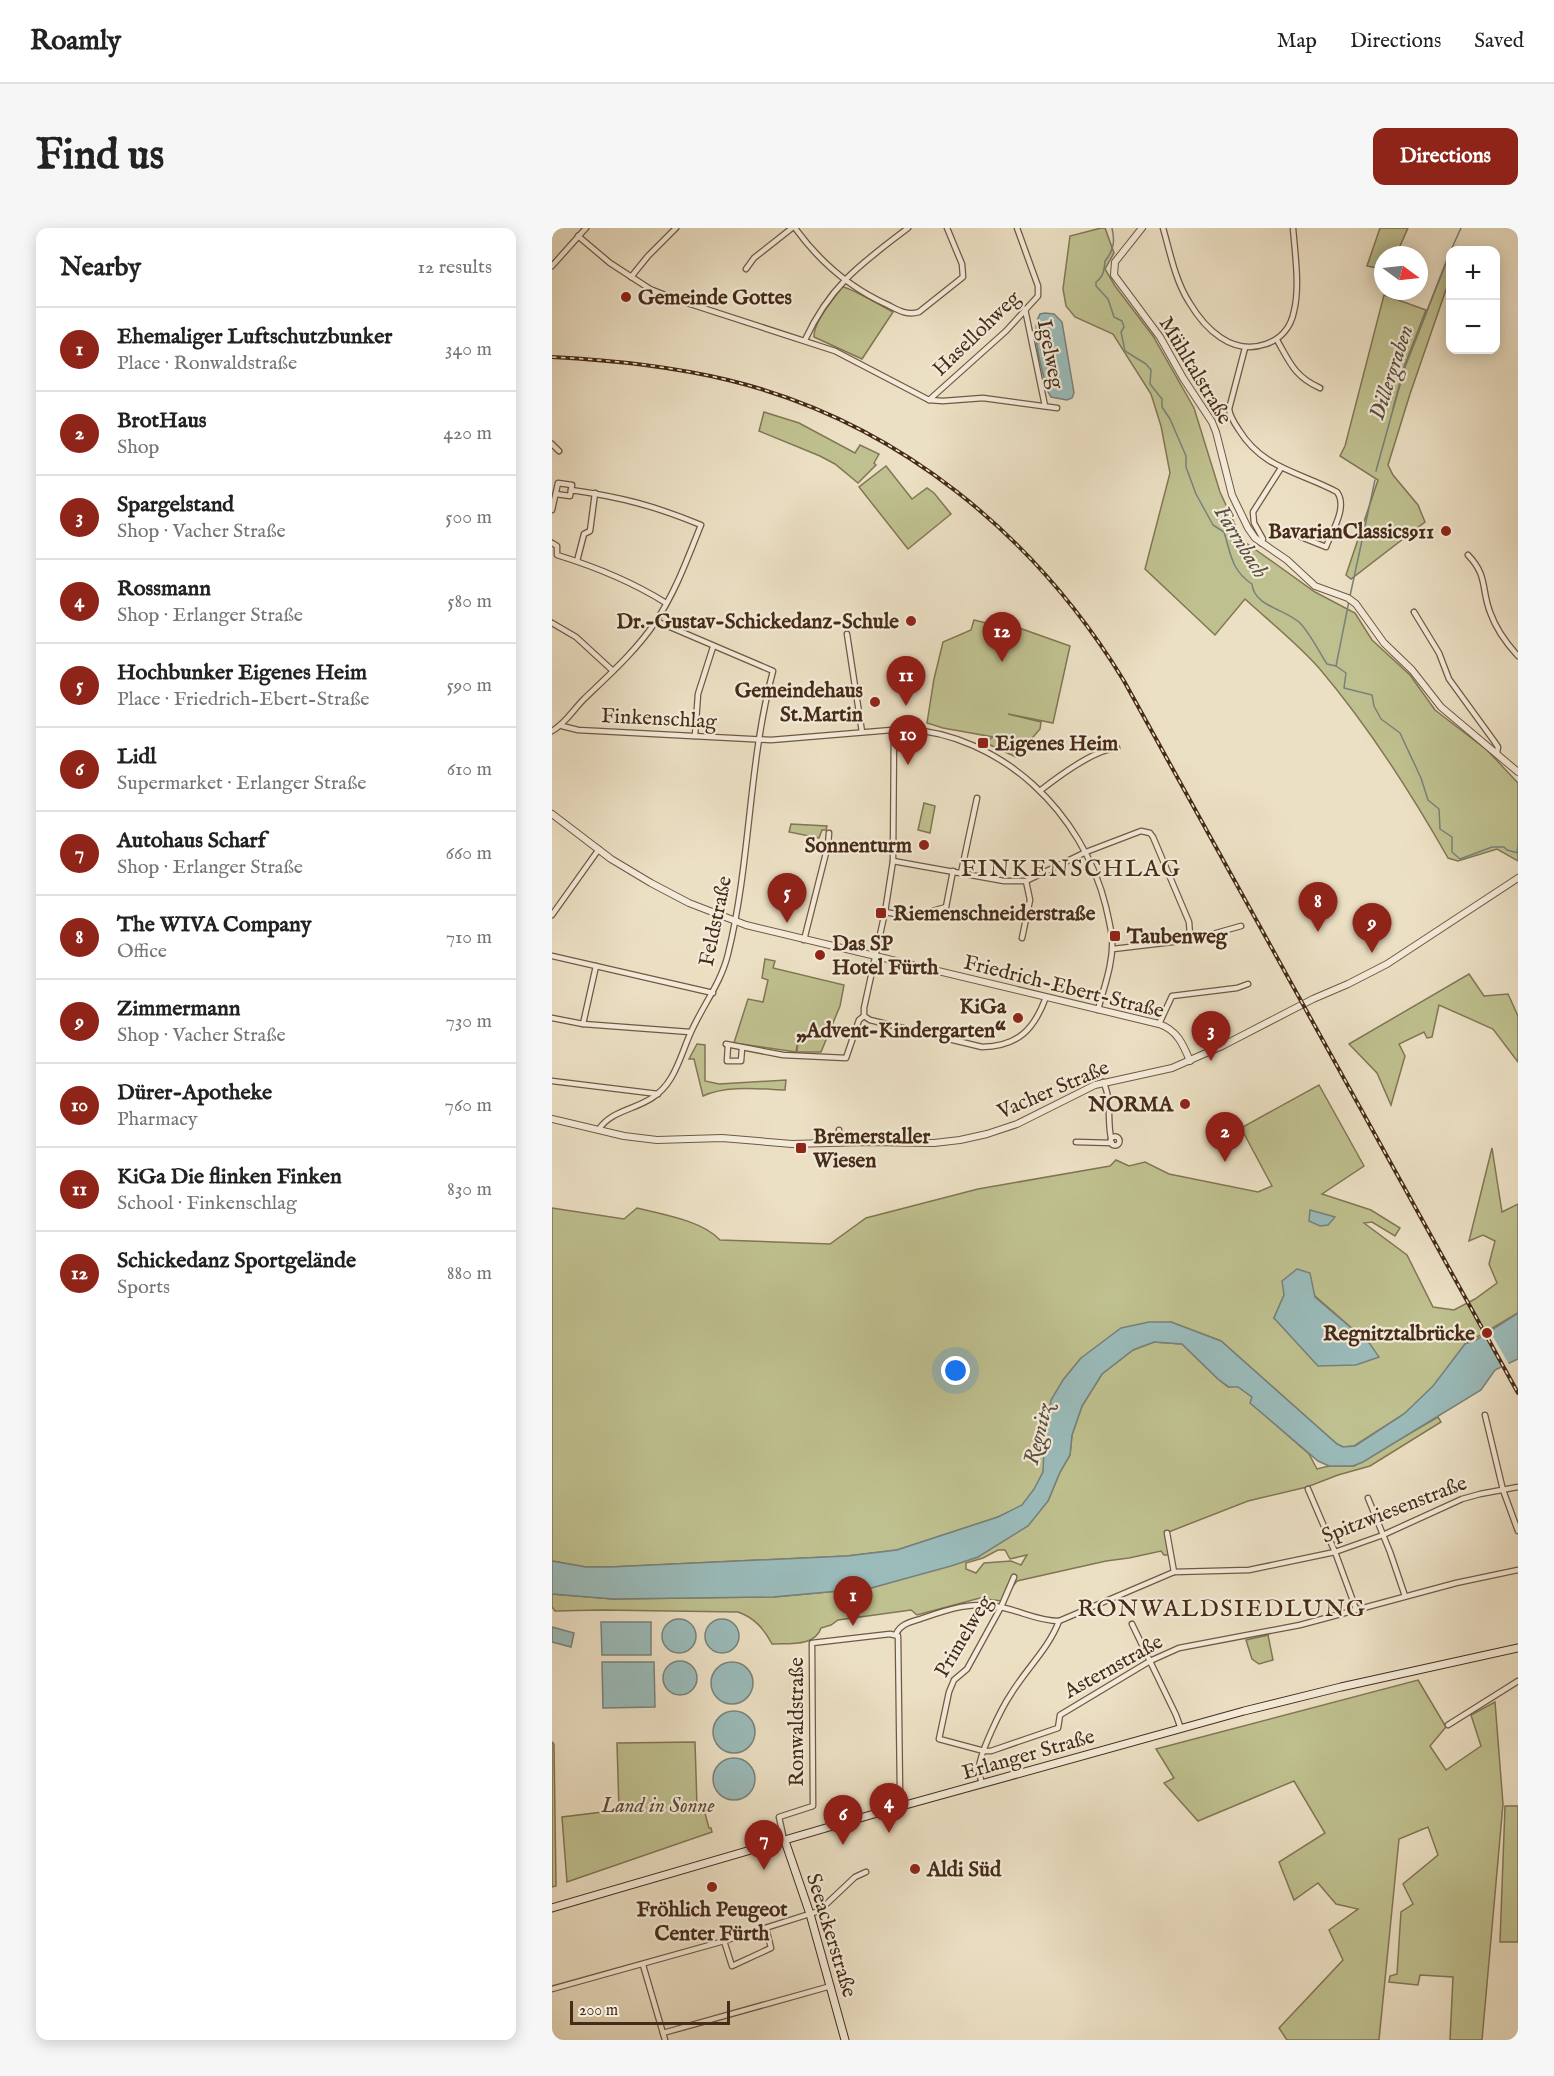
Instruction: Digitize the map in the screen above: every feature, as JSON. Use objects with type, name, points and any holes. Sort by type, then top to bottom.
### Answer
[{"type":"main road","name":"Erlanger Straße","points":[[552,1908],[891,1809],[1181,1729],[1330,1689],[1518,1648]]},
{"type":"main road","name":"Seeackerstraße","points":[[785,1841],[810,1914],[845,2040]]},
{"type":"street","points":[[552,266],[586,228]]},
{"type":"street","points":[[631,278],[648,256],[676,228]]},
{"type":"street","points":[[746,269],[754,258],[793,228],[820,259],[844,280],[876,300],[911,315],[919,312],[961,280],[964,272],[962,264],[947,228]]},
{"type":"street","points":[[806,340],[813,322],[828,298],[844,280],[908,228]]},
{"type":"street","name":"Hasellohweg","points":[[929,400],[998,339],[1038,296],[1038,286],[1017,228]]},
{"type":"street","name":"Mühltalstraße","points":[[1142,228],[1115,262],[1114,275],[1160,338],[1212,422],[1232,495],[1248,528],[1261,543],[1287,560],[1315,586],[1348,598],[1356,604],[1384,643],[1412,670],[1440,707],[1518,772]]},
{"type":"street","points":[[1163,228],[1182,289],[1194,310],[1220,338],[1245,348],[1259,347],[1277,340],[1287,329],[1295,309],[1293,228]]},
{"type":"street","points":[[578,236],[631,278],[650,289],[806,340],[851,359],[929,400],[984,398],[1057,408]]},
{"type":"street","name":"Igelweg","points":[[1025,309],[1045,406]]},
{"type":"street","points":[[1277,340],[1296,373],[1306,382],[1320,388]]},
{"type":"street","points":[[1245,348],[1229,404],[1229,414],[1247,443],[1255,452],[1281,468],[1334,490],[1342,501],[1326,547],[1301,537]]},
{"type":"street","points":[[552,444],[559,451]]},
{"type":"street","points":[[1261,543],[1263,539],[1252,520],[1253,512],[1281,468]]},
{"type":"street","points":[[552,510],[558,483],[572,485],[570,496],[556,494]]},
{"type":"street","points":[[552,731],[562,726],[573,710],[613,671],[656,621],[684,568],[701,525],[645,504],[571,490]]},
{"type":"street","points":[[577,561],[584,534],[590,531],[595,493]]},
{"type":"street","points":[[552,543],[557,546],[557,555],[623,578],[666,603]]},
{"type":"street","points":[[1468,555],[1480,568],[1490,611],[1503,638],[1518,656]]},
{"type":"street","name":"Mühltalstraße","points":[[1414,612],[1439,653],[1449,679],[1498,747],[1497,753]]},
{"type":"street","points":[[656,621],[713,647],[698,694],[695,736]]},
{"type":"street","points":[[552,623],[576,637],[613,671]]},
{"type":"street","points":[[847,633],[862,732]]},
{"type":"street","name":"Feldstraße","points":[[599,1129],[611,1117],[648,1102],[671,1078],[690,1032],[713,993],[728,957],[766,697],[773,671],[713,647]]},
{"type":"street","name":"Finkenschlag","points":[[562,726],[578,730],[760,740],[894,729],[923,730],[962,740],[980,748],[1041,789],[1065,819],[1086,852],[1102,891],[1113,949],[1098,1010]]},
{"type":"street","points":[[864,1016],[893,861],[894,729]]},
{"type":"street","points":[[1041,789],[1073,767],[1108,748],[1118,748]]},
{"type":"street","points":[[961,873],[977,798]]},
{"type":"street","name":"Friedrich-Ebert-Straße","points":[[552,814],[625,867],[664,890],[735,921],[804,940],[1159,1024],[1178,1036],[1190,1060]]},
{"type":"street","points":[[893,861],[1004,881],[1026,881],[1086,852],[1141,831],[1150,833],[1189,922],[1188,938]]},
{"type":"street","points":[[804,940],[829,834]]},
{"type":"street","points":[[552,915],[599,849]]},
{"type":"street","points":[[885,912],[912,917],[946,907],[953,871]]},
{"type":"street","name":"Vacher Straße","points":[[552,1119],[624,1136],[657,1140],[722,1138],[792,1144],[934,1143],[974,1137],[1017,1124],[1103,1082],[1161,1071],[1190,1060],[1387,964],[1518,878]]},
{"type":"street","points":[[1022,938],[1030,900],[1026,881]]},
{"type":"street","points":[[1113,949],[1157,945],[1202,937],[1241,926]]},
{"type":"street","points":[[552,956],[713,993]]},
{"type":"street","points":[[583,1024],[596,966]]},
{"type":"street","points":[[1159,1024],[1172,996],[1237,988],[1248,984]]},
{"type":"street","points":[[864,1016],[870,1020],[982,1047],[999,1046],[1013,1041],[1029,1029],[1041,1011],[1046,997]]},
{"type":"street","points":[[742,1048],[741,1061],[727,1061],[727,1044],[783,1055],[846,1058],[859,1020],[864,1016]]},
{"type":"street","points":[[552,1018],[583,1024],[690,1032]]},
{"type":"street","points":[[552,1081],[658,1094]]},
{"type":"street","points":[[1076,1142],[1112,1141],[1107,1089],[1103,1082]]},
{"type":"street","points":[[839,1130],[839,1143]]},
{"type":"street","points":[[1485,1415],[1503,1490],[1518,1531]]},
{"type":"street","name":"Spitzwiesenstraße","points":[[1059,1621],[1174,1572],[1249,1570],[1335,1552],[1383,1535],[1462,1499],[1518,1487]]},
{"type":"street","points":[[1308,1489],[1356,1609]]},
{"type":"street","points":[[1368,1498],[1404,1596]]},
{"type":"street","points":[[1167,1533],[1174,1572]]},
{"type":"street","name":"Asternstraße","points":[[984,1751],[991,1751],[1058,1728],[1060,1715],[1150,1661],[1179,1648],[1300,1624],[1404,1596],[1518,1570]]},
{"type":"street","name":"Primelweg","points":[[984,1751],[939,1739],[949,1692],[954,1680],[967,1669],[1001,1607],[1014,1577]]},
{"type":"street","points":[[891,1809],[900,1793],[899,1639],[896,1634],[903,1625],[943,1611],[976,1604],[1001,1607],[1047,1621],[1059,1621],[1054,1634],[1010,1695],[984,1751],[979,1771],[982,1784]]},
{"type":"street","points":[[1132,1624],[1181,1729]]},
{"type":"street","name":"Ronwaldstraße","points":[[785,1841],[779,1818],[813,1806],[812,1643],[896,1634]]},
{"type":"street","points":[[1448,1725],[1518,1681]]},
{"type":"street","points":[[900,1793],[907,1805]]},
{"type":"street","points":[[552,1989],[643,1965],[810,1914],[825,1907],[855,1877],[866,1872]]},
{"type":"street","points":[[724,1941],[732,1966],[771,1948],[766,1928]]},
{"type":"street","points":[[643,1965],[665,2040]]},
{"type":"street","points":[[663,2033],[831,1986]]},
{"type":"green space","points":[[1105,228],[1114,253],[1105,269],[1153,336],[1194,408],[1220,492],[1242,540],[1315,592],[1355,613],[1372,640],[1410,675],[1435,710],[1487,750],[1518,783],[1518,861],[1497,849],[1458,861],[1448,858],[1419,808],[1372,736],[1337,690],[1302,650],[1245,599],[1215,635],[1145,569],[1170,473],[1161,426],[1151,394],[1113,334],[1075,317],[1066,306],[1063,289],[1070,236]]},
{"type":"green space","points":[[1380,228],[1408,228],[1400,246],[1374,246],[1374,267],[1367,266]]},
{"type":"green space","points":[[1446,263],[1446,290],[1388,465],[1393,475],[1418,505],[1425,522],[1351,579],[1346,575],[1378,480],[1340,456],[1345,446],[1383,300],[1398,300],[1426,310],[1404,367],[1393,409],[1405,367]]},
{"type":"green space","points":[[842,287],[893,312],[862,359],[814,337],[820,318]]},
{"type":"green space","points":[[764,412],[799,423],[855,453],[860,445],[879,454],[874,463],[876,465],[858,483],[835,464],[820,456],[759,431]]},
{"type":"green space","points":[[886,466],[912,499],[927,488],[951,514],[908,549],[859,487]]},
{"type":"green space","points":[[974,620],[990,624],[1008,624],[1070,646],[1053,723],[1008,714],[1041,722],[1040,729],[1016,757],[988,744],[993,737],[927,723],[943,642],[971,630]]},
{"type":"green space","points":[[924,803],[935,806],[930,833],[918,830]]},
{"type":"green space","points":[[791,824],[827,826],[826,830],[822,830],[819,838],[789,832]]},
{"type":"green space","points":[[765,959],[775,961],[773,968],[844,985],[840,1006],[821,1052],[797,1052],[799,1033],[796,1052],[734,1043],[748,999],[763,1002],[768,980],[762,978]]},
{"type":"green space","points":[[1469,974],[1484,996],[1508,994],[1518,1016],[1518,1062],[1493,1029],[1439,1005],[1432,1037],[1427,1038],[1424,1032],[1399,1044],[1405,1056],[1391,1105],[1377,1073],[1349,1044]]},
{"type":"green space","points":[[697,1044],[705,1045],[705,1081],[719,1084],[786,1080],[785,1090],[732,1089],[703,1096],[694,1059],[689,1059]]},
{"type":"green space","name":"Bremerstaller Wiesen","points":[[1319,1085],[1364,1166],[1322,1194],[1371,1210],[1400,1228],[1395,1236],[1372,1222],[1364,1223],[1407,1255],[1433,1307],[1454,1310],[1475,1299],[1497,1283],[1489,1264],[1495,1241],[1483,1235],[1469,1241],[1492,1148],[1502,1212],[1518,1204],[1518,1313],[1465,1344],[1434,1386],[1404,1414],[1354,1446],[1343,1447],[1337,1444],[1221,1341],[1171,1322],[1081,1358],[1063,1380],[1043,1472],[1035,1489],[1022,1506],[998,1517],[897,1550],[847,1556],[610,1567],[586,1567],[552,1561],[552,1208],[624,1219],[637,1208],[693,1223],[713,1233],[720,1240],[830,1244],[866,1218],[978,1189],[1110,1166],[1116,1160],[1129,1166],[1145,1162],[1169,1174],[1258,1192],[1272,1186],[1241,1128]],"holes":[[[1284,1295],[1315,1296],[1370,1344],[1274,1318]]]},
{"type":"green space","points":[[1154,1342],[1182,1344],[1228,1387],[1237,1386],[1252,1397],[1251,1403],[1309,1454],[1317,1469],[1329,1466],[1354,1466],[1438,1417],[1441,1422],[1370,1466],[1307,1487],[1248,1501],[1166,1533],[1170,1555],[1164,1555],[1161,1551],[1017,1581],[1001,1601],[980,1598],[917,1615],[911,1610],[838,1620],[821,1628],[813,1638],[800,1643],[772,1644],[758,1625],[749,1617],[738,1612],[555,1611],[552,1607],[552,1594],[613,1599],[774,1597],[871,1588],[978,1557],[1048,1501],[1070,1455],[1072,1435],[1082,1406],[1102,1374],[1133,1350]],"holes":[[[998,1550],[1005,1550],[1010,1559],[1027,1555],[1021,1565],[1011,1561],[984,1563],[976,1573],[966,1569],[966,1563]]]},
{"type":"green space","points":[[1268,1635],[1273,1660],[1259,1664],[1252,1659],[1246,1640]]},
{"type":"green space","points":[[1418,1680],[1446,1727],[1430,1746],[1446,1770],[1481,1746],[1471,1715],[1495,1702],[1503,1804],[1482,2040],[1450,2040],[1453,1977],[1420,1975],[1418,1985],[1389,1982],[1390,1976],[1397,1974],[1401,1912],[1413,1904],[1403,1884],[1438,1855],[1428,1827],[1399,1839],[1379,2040],[1287,2040],[1279,2028],[1343,1960],[1329,1930],[1358,1909],[1336,1904],[1318,1883],[1294,1900],[1279,1862],[1325,1833],[1294,1781],[1198,1821],[1164,1783],[1174,1778],[1156,1749]]},
{"type":"green space","points":[[552,1742],[554,1744],[556,1886],[552,1887]]},
{"type":"green space","name":"Land in Sonne","points":[[695,1742],[697,1806],[703,1806],[712,1832],[567,1882],[562,1817],[619,1810],[617,1743]]},
{"type":"green space","points":[[1505,1806],[1518,1806],[1518,1942],[1500,1942]]},
{"type":"water","points":[[1040,314],[1054,314],[1062,322],[1074,393],[1072,398],[1067,400],[1051,397],[1047,390],[1036,341],[1037,321]]},
{"type":"water","points":[[1310,1210],[1335,1217],[1328,1225],[1320,1226],[1309,1221]]},
{"type":"water","points":[[1297,1269],[1310,1273],[1315,1297],[1370,1344],[1379,1357],[1356,1365],[1318,1366],[1274,1318],[1284,1295],[1282,1281]]},
{"type":"water","points":[[1518,1313],[1518,1359],[1495,1370],[1481,1390],[1353,1466],[1329,1466],[1318,1461],[1250,1403],[1252,1397],[1238,1387],[1229,1387],[1218,1379],[1182,1344],[1154,1342],[1133,1350],[1102,1374],[1082,1406],[1072,1435],[1070,1455],[1048,1501],[1028,1526],[978,1557],[871,1588],[773,1597],[613,1599],[552,1594],[552,1561],[586,1567],[610,1567],[847,1556],[897,1550],[998,1517],[1022,1505],[1043,1472],[1051,1400],[1063,1380],[1081,1358],[1121,1328],[1149,1322],[1171,1322],[1221,1341],[1343,1447],[1355,1446],[1404,1414],[1433,1386],[1465,1344],[1476,1340]]},
{"type":"water","points":[[679,1619],[691,1624],[696,1636],[691,1648],[679,1653],[667,1648],[662,1636],[667,1624]]},
{"type":"water","points":[[722,1619],[734,1624],[739,1636],[734,1648],[722,1653],[710,1648],[705,1636],[710,1624]]},
{"type":"water","points":[[601,1622],[651,1622],[651,1655],[602,1655]]},
{"type":"water","points":[[552,1627],[574,1633],[571,1647],[552,1642]]},
{"type":"water","points":[[680,1661],[692,1666],[697,1678],[692,1690],[680,1695],[668,1690],[663,1678],[668,1666]]},
{"type":"water","points":[[602,1662],[654,1662],[655,1707],[603,1708]]},
{"type":"water","points":[[732,1662],[747,1668],[753,1683],[747,1698],[732,1704],[717,1698],[711,1683],[717,1668]]},
{"type":"water","points":[[734,1711],[749,1717],[755,1732],[749,1747],[734,1753],[719,1747],[713,1732],[719,1717]]},
{"type":"water","points":[[734,1758],[749,1764],[755,1779],[749,1794],[734,1800],[719,1794],[713,1779],[719,1764]]},
{"type":"pier","points":[[1488,1328],[1510,1366],[1503,1370],[1482,1332]]},
{"type":"waterway","name":"Farrnbach","points":[[1112,228],[1112,249],[1096,286],[1108,299],[1114,317],[1122,321],[1124,327],[1121,332],[1125,351],[1146,364],[1151,370],[1150,384],[1162,399],[1162,407],[1170,419],[1186,456],[1186,467],[1196,494],[1213,525],[1224,532],[1236,567],[1252,584],[1259,598],[1301,624],[1327,664],[1336,666],[1346,673],[1344,688],[1372,695],[1374,706],[1381,719],[1400,733],[1421,778],[1428,800],[1439,809],[1440,829],[1452,837],[1452,852],[1460,859],[1492,847],[1504,847],[1518,853]]},
{"type":"waterway","name":"Dillergraben","points":[[1453,246],[1461,228]]},
{"type":"waterway","name":"Dillergraben","points":[[1376,471],[1405,366],[1446,262]]},
{"type":"waterway","name":"Dillergraben","points":[[1350,596],[1375,480]]},
{"type":"waterway","name":"Dillergraben","points":[[1336,666],[1349,601]]},
{"type":"waterway","points":[[1517,852],[1518,844]]},
{"type":"railway","points":[[552,357],[640,364],[728,380],[790,399],[849,424],[904,455],[956,491],[1004,532],[1048,578],[1088,628],[1124,681],[1518,1393]]},
{"type":"place","name":"Gemeinde Gottes","points":[[626,297]]},
{"type":"place","name":"BavarianClassics911","points":[[1446,531]]},
{"type":"place","name":"Dr.-Gustav-Schickedanz-Schule","points":[[911,621]]},
{"type":"place","name":"Schickedanz Sportgelände","points":[[1002,662]]},
{"type":"place","name":"Gemeindehaus St.Martin","points":[[875,702]]},
{"type":"place","name":"KiGa Die flinken Finken","points":[[906,706]]},
{"type":"place","name":"Eigenes Heim","points":[[983,743]]},
{"type":"place","name":"Dürer-Apotheke","points":[[908,765]]},
{"type":"place","name":"Sonnenturm","points":[[924,845]]},
{"type":"place","name":"Riemenschneiderstraße","points":[[881,913]]},
{"type":"place","name":"Hochbunker Eigenes Heim","points":[[787,923]]},
{"type":"place","name":"The WIVA Company","points":[[1318,932]]},
{"type":"place","name":"Taubenweg","points":[[1115,936]]},
{"type":"place","name":"Zimmermann","points":[[1372,953]]},
{"type":"place","name":"Das SP Hotel Fürth","points":[[820,955]]},
{"type":"place","name":"KiGa „Advent-Kindergarten“","points":[[1018,1018]]},
{"type":"place","name":"Spargelstand","points":[[1211,1061]]},
{"type":"place","name":"NORMA","points":[[1185,1104]]},
{"type":"place","name":"Bremerstaller Wiesen","points":[[801,1148]]},
{"type":"place","name":"BrotHaus","points":[[1225,1162]]},
{"type":"place","name":"Regnitztalbrücke","points":[[1487,1333]]},
{"type":"place","name":"Ehemaliger Luftschutzbunker","points":[[853,1626]]},
{"type":"place","name":"Rossmann","points":[[889,1833]]},
{"type":"place","name":"Lidl","points":[[843,1845]]},
{"type":"place","name":"Aldi Süd","points":[[915,1869]]},
{"type":"place","name":"Autohaus Scharf","points":[[764,1870]]},
{"type":"place","name":"Fröhlich Peugeot Center Fürth","points":[[712,1887]]},
{"type":"district","name":"FINKENSCHLAG","points":[[1071,868]]},
{"type":"district","name":"RONWALDSIEDLUNG","points":[[1222,1608]]},
{"type":"water label","name":"Regnitz","points":[[1037,1434]]}]
